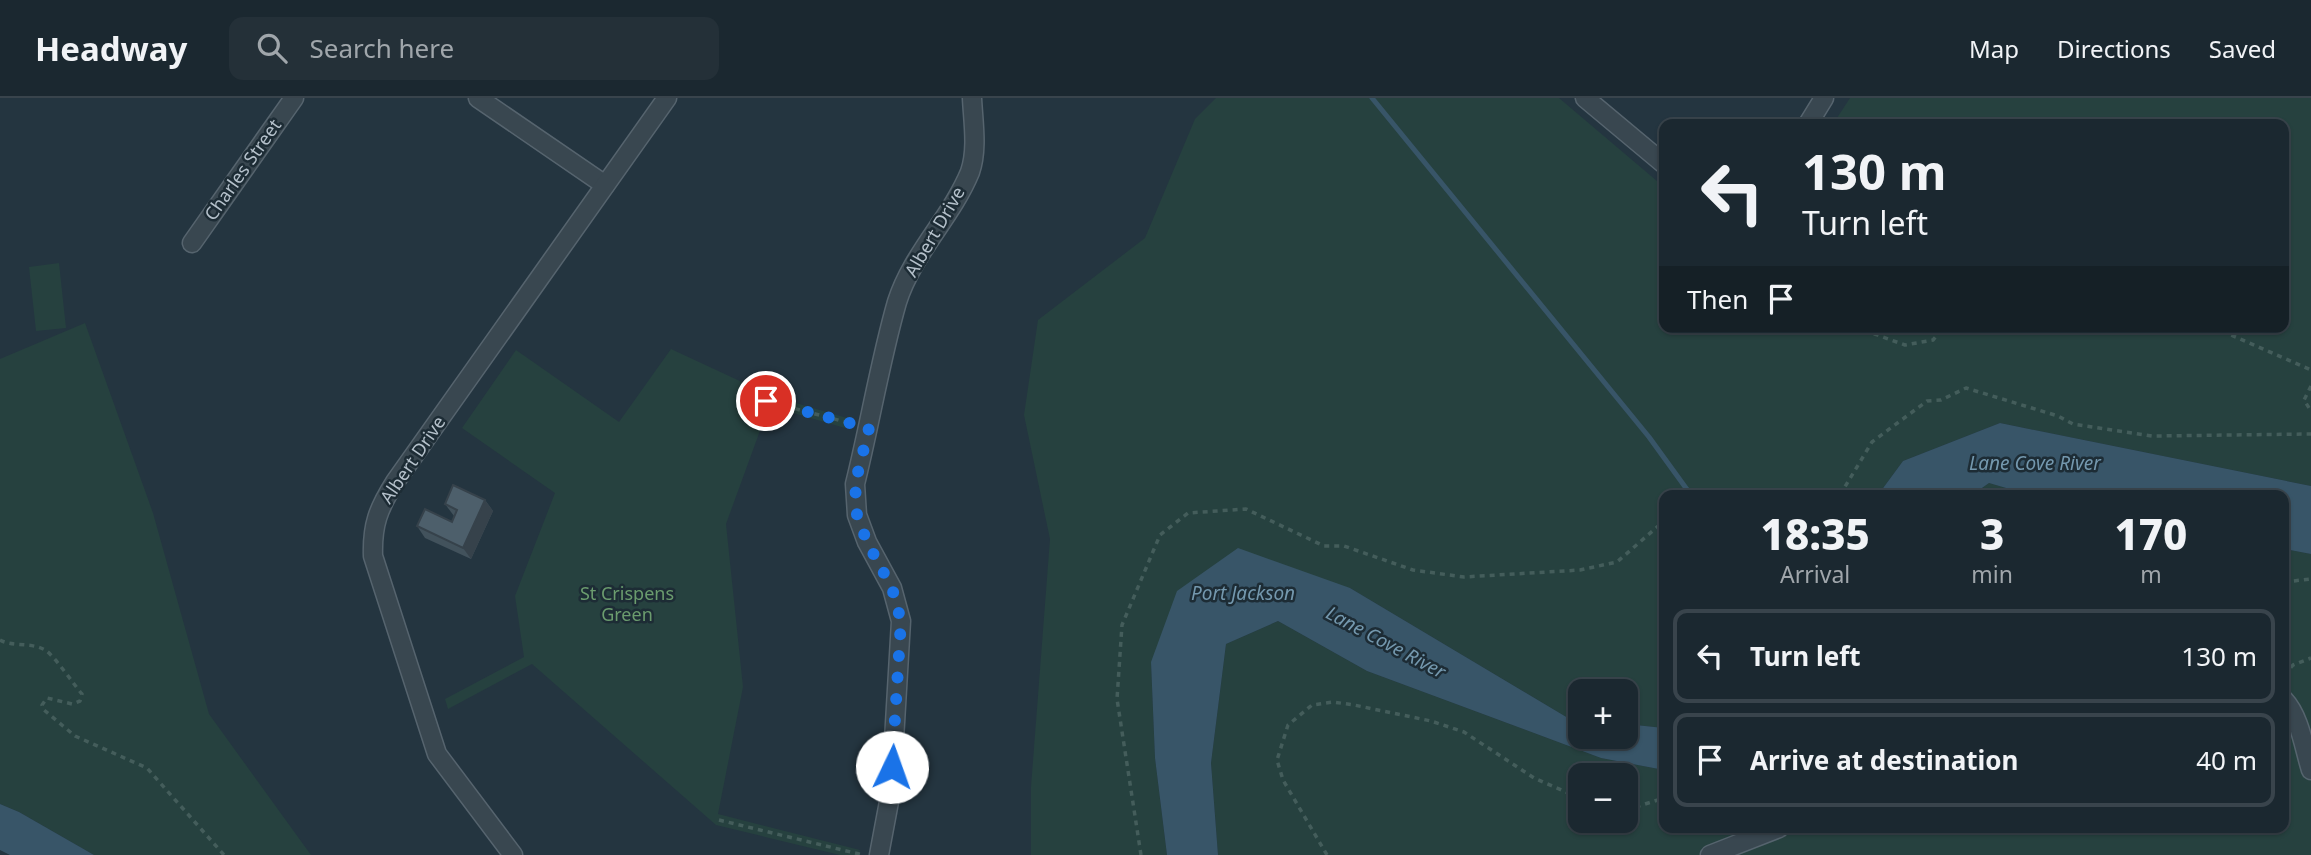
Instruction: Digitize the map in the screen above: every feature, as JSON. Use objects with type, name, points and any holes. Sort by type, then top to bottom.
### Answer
[{"type":"street","name":"Charles Street","points":[[192,243],[294,98]]},
{"type":"street","points":[[478,98],[605,185]]},
{"type":"street","name":"Albert Drive","points":[[513,855],[437,754],[373,556],[372,532],[381,505],[395,482],[667,98]]},
{"type":"street","name":"Albert Drive","points":[[879,855],[891,791],[901,621],[892,588],[867,542],[857,515],[855,484],[898,301],[910,271],[955,201],[971,170],[975,139],[972,98]]},
{"type":"street","points":[[1585,98],[1659,160]]},
{"type":"street","points":[[1811,119],[1824,98]]},
{"type":"street","points":[[2289,708],[2295,718],[2311,770]]},
{"type":"street","points":[[1710,855],[1766,833]]},
{"type":"path","points":[[1872,333],[1905,345],[1933,340],[1939,333]]},
{"type":"path","points":[[2227,333],[2311,370]]},
{"type":"path","points":[[2311,386],[2304,400],[2311,411]]},
{"type":"path","points":[[1843,490],[1872,442],[1927,401],[1941,400],[1966,388],[2058,416],[2073,424],[2152,436],[2311,434]]},
{"type":"path","points":[[766,401],[869,428]]},
{"type":"path","points":[[1141,855],[1117,699],[1122,625],[1160,535],[1188,513],[1246,509],[1324,546],[1344,546],[1413,570],[1464,577],[1580,570],[1617,562],[1659,525]]},
{"type":"path","points":[[2289,581],[2311,579]]},
{"type":"path","points":[[0,640],[46,650],[82,694],[80,701],[72,704],[47,698],[42,705],[44,710],[75,736],[147,768],[224,855]]},
{"type":"path","points":[[2289,669],[2311,658]]},
{"type":"path","points":[[1327,855],[1283,780],[1277,760],[1289,725],[1312,705],[1333,702],[1431,721],[1464,732],[1534,778],[1568,793]]},
{"type":"path","points":[[1638,806],[1659,800]]},
{"type":"path","points":[[719,820],[863,855]]},
{"type":"green space","points":[[1216,98],[1559,98],[1659,183],[1659,333],[2289,333],[2289,119],[1836,119],[1850,98],[2311,98],[2311,486],[2000,423],[1903,461],[1882,490],[1659,490],[1659,727],[1638,725],[1638,679],[1568,679],[1568,718],[1350,588],[1151,662],[1155,758],[1167,855],[1031,855],[1031,787],[1050,539],[1024,415],[1038,320],[1145,238],[1195,119]]},
{"type":"green space","points":[[59,263],[66,328],[36,331],[29,267]]},
{"type":"green space","points":[[85,323],[153,513],[209,714],[311,855],[94,855],[0,804],[0,359]]},
{"type":"green space","name":"St Crispens Green","points":[[671,349],[772,396],[847,418],[845,428],[769,406],[726,524],[743,687],[718,814],[860,850],[859,855],[840,855],[716,825],[532,664],[448,709],[445,699],[524,657],[515,596],[555,493],[462,428],[516,350],[619,422]]},
{"type":"green space","points":[[1989,483],[2013,490],[1979,490]]},
{"type":"green space","points":[[2289,550],[2311,554],[2311,855],[1218,855],[1211,763],[1226,644],[1278,621],[1367,671],[1568,746],[1568,749],[1577,749],[1601,758],[1627,763],[1568,763],[1568,833],[1638,833],[1638,765],[1659,769],[1659,833],[2289,833]]},
{"type":"water","name":"Lane Cove River","points":[[2000,423],[2311,486],[2311,554],[2289,550],[2289,490],[2013,490],[1989,483],[1979,490],[1882,490],[1903,461]]},
{"type":"water","name":"Port Jackson","points":[[1238,548],[1350,588],[1568,718],[1568,746],[1367,671],[1278,621],[1226,644],[1211,763],[1218,855],[1167,855],[1155,758],[1151,662],[1177,591]]},
{"type":"water","name":"Port Jackson","points":[[1638,725],[1659,727],[1659,769],[1601,758],[1577,749],[1638,749]]},
{"type":"water","points":[[0,804],[94,855],[10,855],[0,850]]},
{"type":"building","points":[[453,485],[485,500],[463,548],[417,526],[425,509],[452,522],[457,510],[445,504]]},
{"type":"waterway","points":[[1372,98],[1649,437],[1687,490]]},
{"type":"route","points":[[766,401],[869,428],[855,484],[857,515],[867,542],[892,588],[901,621],[892,767]]}]
